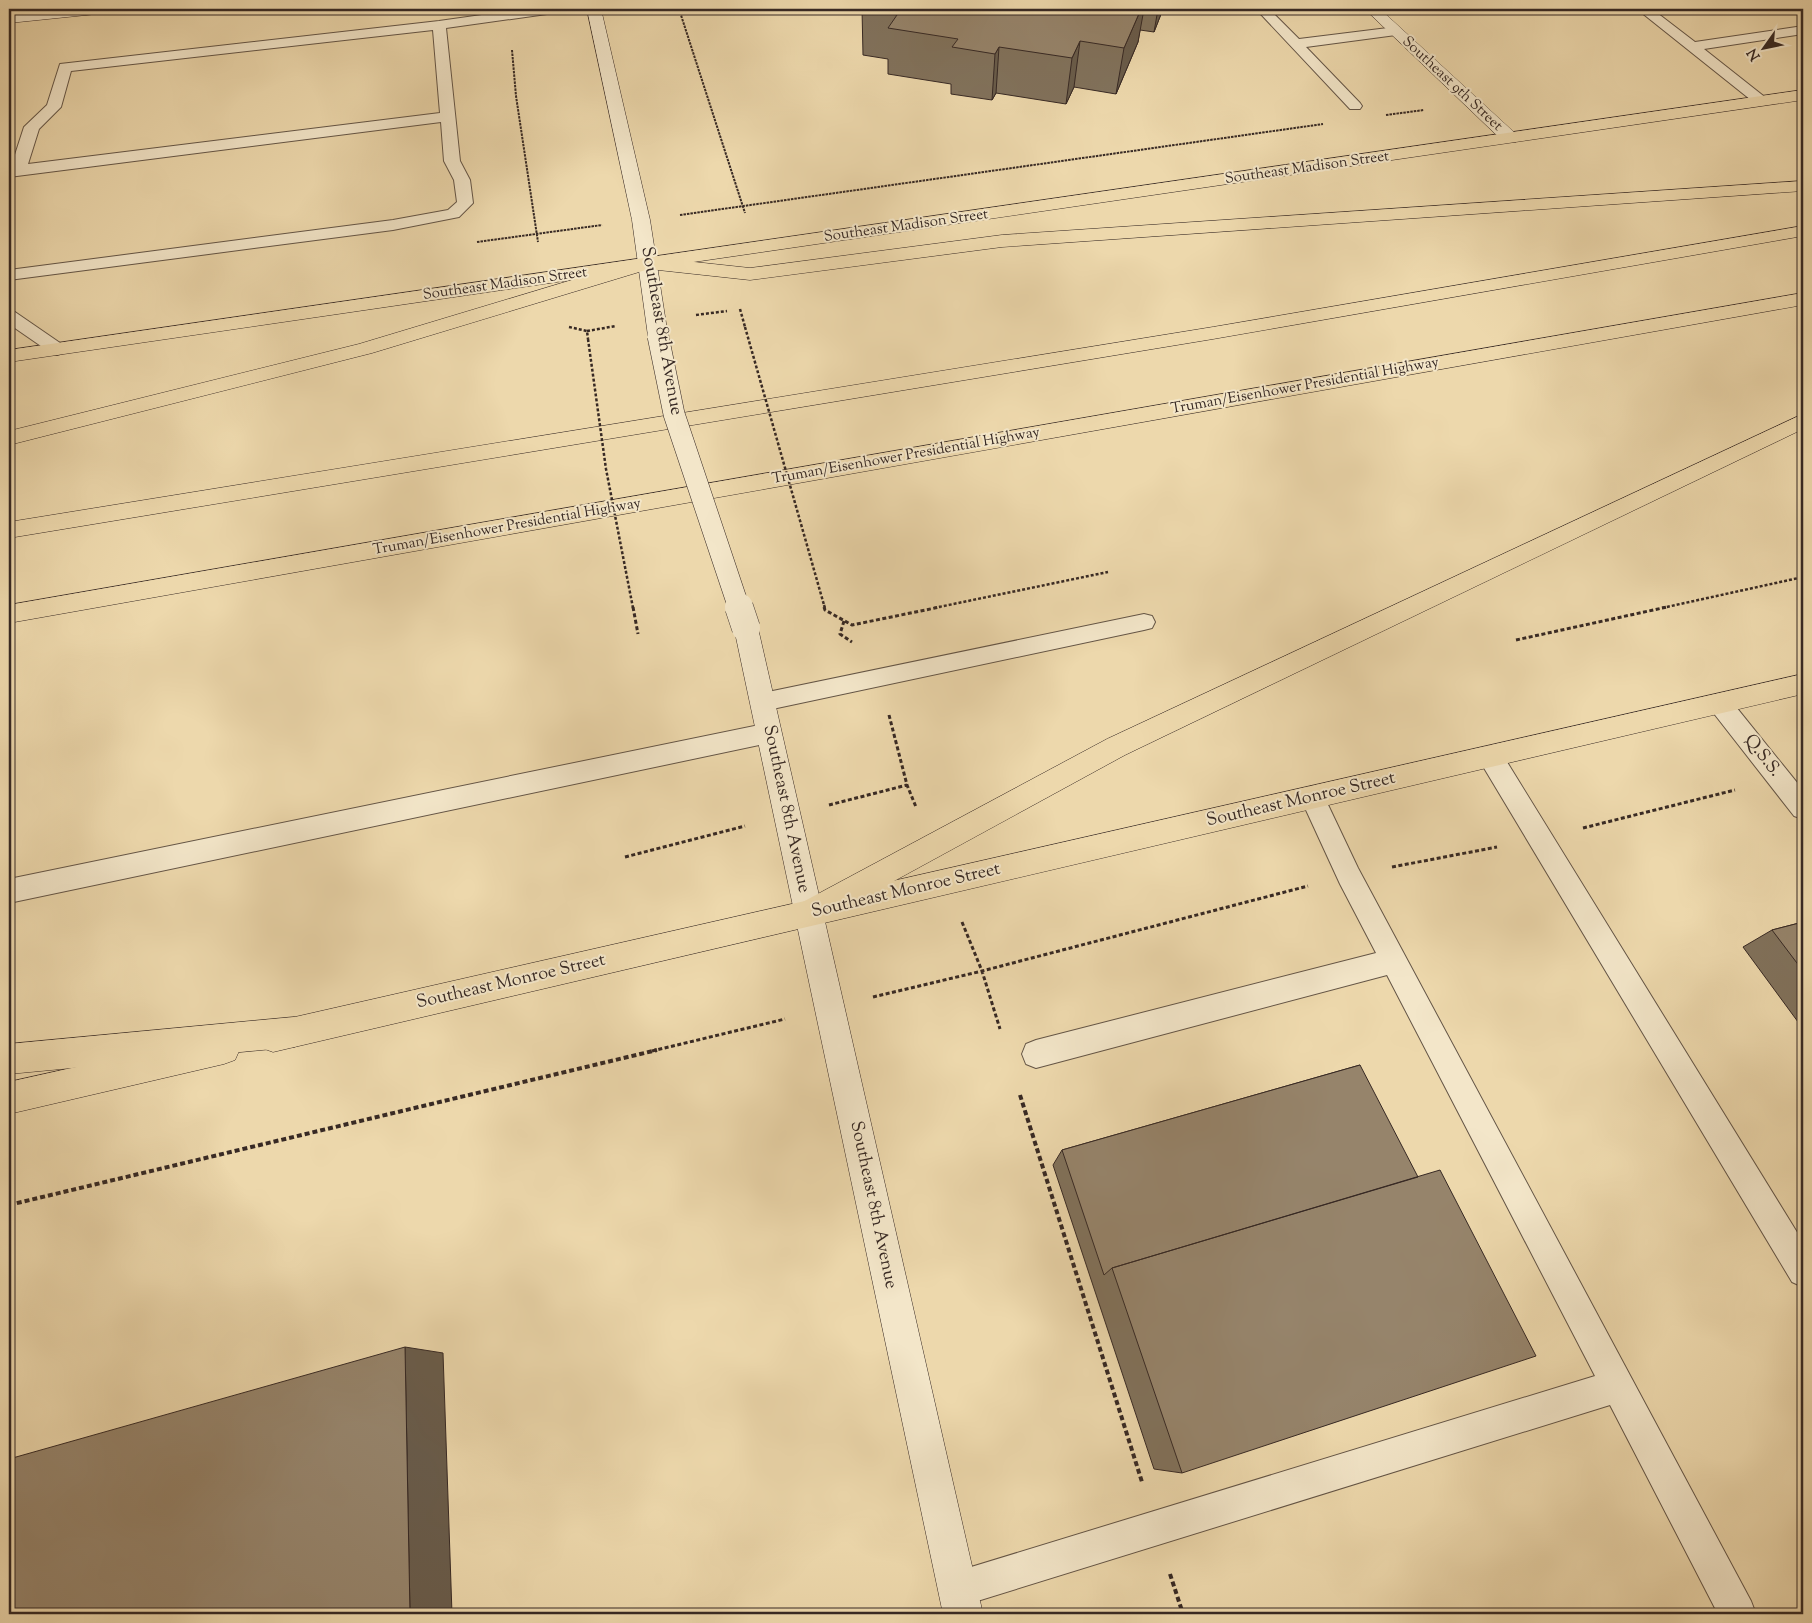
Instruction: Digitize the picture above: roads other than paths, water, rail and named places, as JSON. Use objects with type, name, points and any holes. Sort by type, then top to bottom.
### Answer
[{"type":"main road","points":[[9,19],[106,9]]},
{"type":"main road","name":"Southeast 8th Avenue","points":[[594,9],[641,220],[658,336],[674,414],[746,628],[961,1602]]},
{"type":"main road","name":"Southeast 9th Street","points":[[1372,9],[1510,138]]},
{"type":"main road","name":"Southeast Madison Street","points":[[648,262],[1803,95]]},
{"type":"main road","points":[[9,438],[366,348],[548,285],[648,262],[750,274],[1002,241],[1803,186]]},
{"type":"main road","points":[[9,530],[1194,336],[1803,231]]},
{"type":"main road","name":"Southeast Madison Street","points":[[9,356],[548,285]]},
{"type":"main road","name":"Truman/Eisenhower Presidential Highway","points":[[9,614],[1803,299]]},
{"type":"main road","points":[[809,913],[1116,748],[1803,421]]},
{"type":"main road","name":"Southeast Monroe Street","points":[[9,1098],[1803,684]]},
{"type":"main road","points":[[9,1059],[294,1032]]},
{"type":"lane","points":[[448,117],[14,171],[32,127],[54,107],[65,68],[439,25],[554,9]]},
{"type":"lane","points":[[1262,9],[1355,106]]},
{"type":"lane","points":[[1644,9],[1761,101]]},
{"type":"lane","points":[[9,275],[393,226],[453,214],[465,202],[462,180],[452,161],[439,25]]},
{"type":"lane","points":[[1693,47],[1803,30]]},
{"type":"lane","points":[[1296,44],[1396,31]]},
{"type":"lane","points":[[9,316],[57,349]]},
{"type":"lane","points":[[763,702],[1144,622]]},
{"type":"lane","name":"Q.S.S.","points":[[1720,704],[1803,808]]},
{"type":"lane","points":[[9,891],[769,733]]},
{"type":"lane","points":[[1490,756],[1803,1272]]},
{"type":"lane","points":[[1312,797],[1349,876],[1738,1614]]},
{"type":"lane","points":[[1036,1054],[1394,961]]},
{"type":"lane","points":[[961,1602],[1156,1528],[1618,1386]]}]
